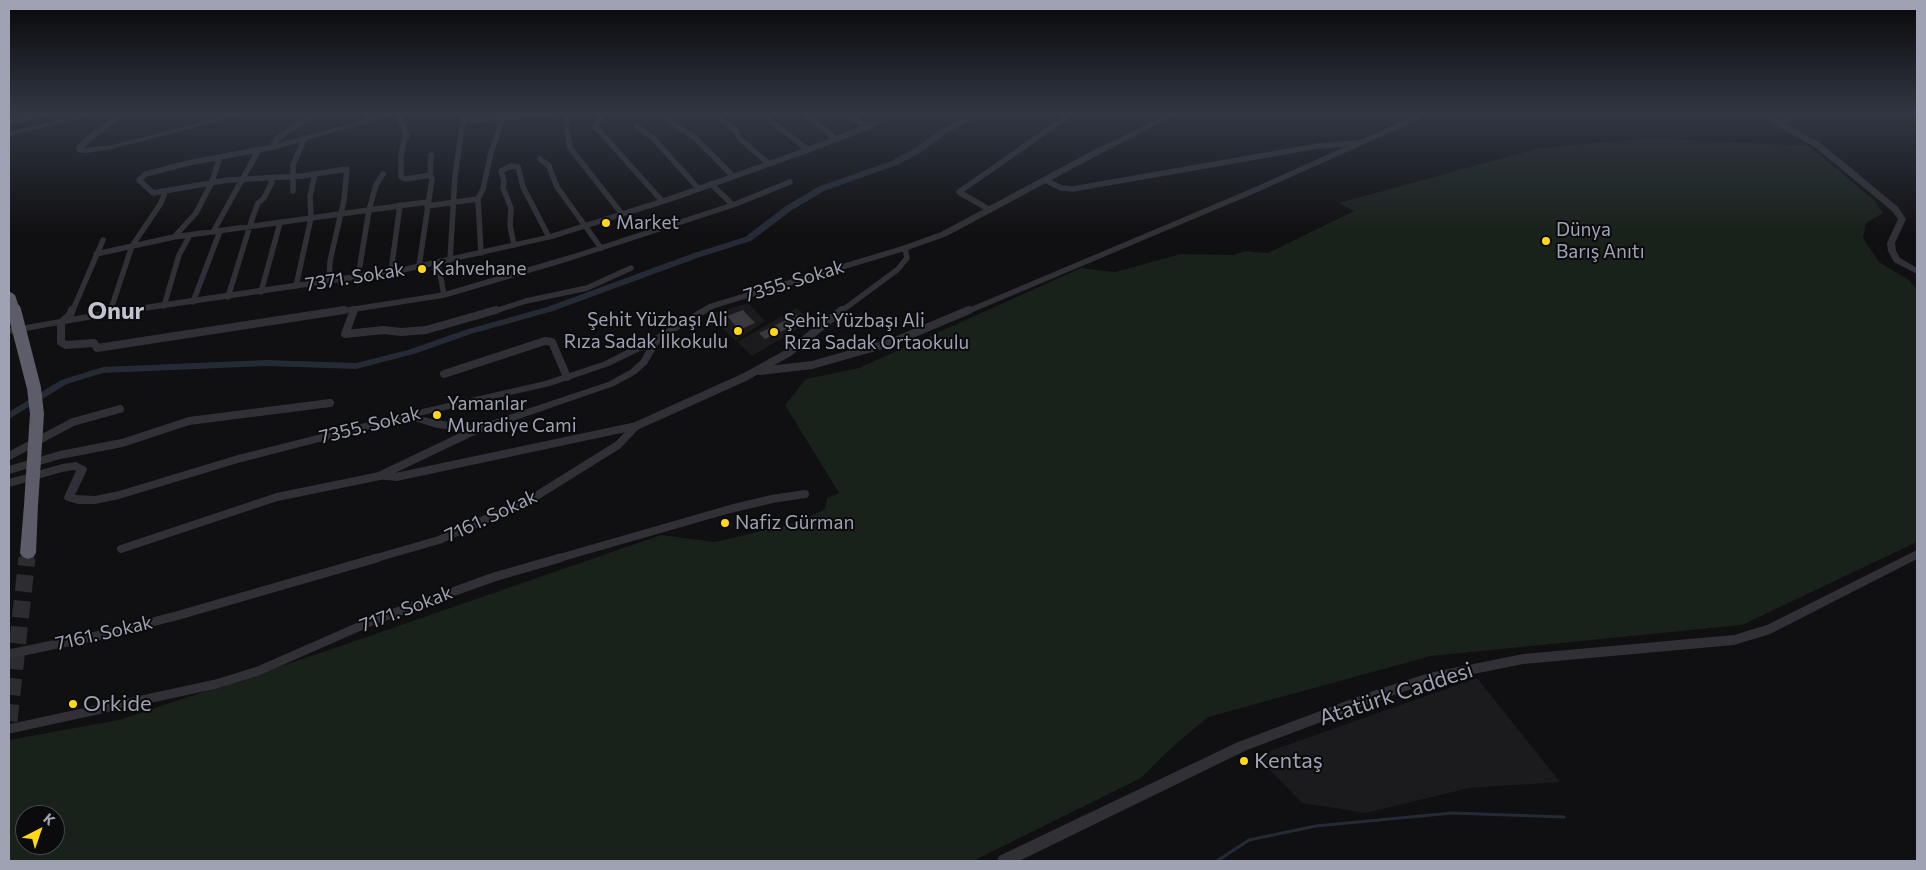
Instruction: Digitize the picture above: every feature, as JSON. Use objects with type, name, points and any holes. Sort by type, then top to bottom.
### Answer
[{"type":"highway","points":[[9,294],[34,388],[37,414],[28,553]]},
{"type":"street","points":[[233,155],[188,163],[146,174],[140,178],[140,181],[150,192],[165,192],[212,182],[293,177],[347,169],[344,200],[330,261],[329,281]]},
{"type":"street","points":[[213,232],[256,155]]},
{"type":"street","points":[[292,191],[293,166],[298,155]]},
{"type":"street","points":[[401,155],[401,177],[406,179],[430,175]]},
{"type":"street","points":[[419,266],[432,179],[430,175],[431,155]]},
{"type":"street","points":[[450,260],[455,202],[455,176],[459,156],[457,155]]},
{"type":"street","points":[[481,253],[478,199],[483,189],[492,155]]},
{"type":"street","points":[[575,155],[622,214]]},
{"type":"street","points":[[621,155],[662,201]]},
{"type":"street","points":[[668,155],[699,189]]},
{"type":"street","points":[[712,155],[733,176]]},
{"type":"street","points":[[759,155],[769,164]]},
{"type":"street","name":"7371. Sokak","points":[[9,331],[110,313],[261,292],[438,263],[549,237],[699,189],[795,155]]},
{"type":"street","points":[[990,210],[959,192],[1012,155]]},
{"type":"street","name":"7355. Sokak","points":[[9,483],[62,468],[76,466],[82,470],[69,496],[78,500],[94,500],[238,459],[409,415],[547,384],[606,364],[658,338],[712,306],[905,248],[944,234],[1095,155]]},
{"type":"street","points":[[1045,180],[1061,188],[1073,188],[1268,155]]},
{"type":"street","points":[[755,371],[812,365],[893,342],[1336,155]]},
{"type":"street","points":[[1830,155],[1895,209],[1902,219],[1891,243],[1892,252],[1897,260],[1917,271]]},
{"type":"street","points":[[174,238],[196,213],[212,182],[220,157]]},
{"type":"street","points":[[540,159],[549,166],[557,187],[601,248]]},
{"type":"street","points":[[488,167],[502,169],[515,165],[518,167],[523,187],[549,237]]},
{"type":"street","points":[[502,169],[503,188],[511,208],[510,226],[514,245]]},
{"type":"street","points":[[296,286],[311,218],[310,196],[315,174]]},
{"type":"street","points":[[358,277],[369,210],[376,186],[383,174]]},
{"type":"street","points":[[228,297],[258,203],[264,198],[272,178]]},
{"type":"street","points":[[103,240],[70,315],[61,323],[61,342],[66,346],[94,343],[97,348],[444,295],[601,248],[733,205],[790,182]]},
{"type":"street","points":[[711,184],[733,205]]},
{"type":"street","points":[[110,313],[132,246],[161,203],[165,192]]},
{"type":"street","points":[[96,254],[190,235],[250,228],[400,205],[478,199]]},
{"type":"street","points":[[391,271],[400,205]]},
{"type":"street","points":[[261,292],[280,223]]},
{"type":"street","points":[[193,302],[220,231]]},
{"type":"street","points":[[164,306],[180,255],[190,235]]},
{"type":"street","name":"7161. Sokak","points":[[9,654],[101,635],[176,616],[439,540],[533,498],[618,445],[636,426],[755,371],[788,353],[816,329],[897,270],[907,258],[905,248]]},
{"type":"street","points":[[438,263],[444,295]]},
{"type":"street","points":[[354,309],[344,334],[384,330],[426,330],[449,325],[526,301],[587,288],[631,268]]},
{"type":"street","points":[[121,549],[277,498],[380,476],[476,429],[611,384],[633,372],[644,362],[658,338]]},
{"type":"street","points":[[444,374],[545,341],[552,342],[567,377]]},
{"type":"street","points":[[9,470],[60,455],[122,443],[189,421],[330,404]]},
{"type":"street","points":[[9,456],[74,422],[120,409]]},
{"type":"street","points":[[409,415],[416,419],[437,424],[476,429]]},
{"type":"street","points":[[380,476],[397,477],[636,426]]},
{"type":"street","name":"7171. Sokak","points":[[9,729],[216,684],[258,671],[372,621],[494,577],[730,509],[772,499],[805,494]]},
{"type":"street","name":"Atatürk Caddesi","points":[[1004,861],[1243,746],[1429,678],[1523,659],[1734,640],[1770,629],[1917,554]]},
{"type":"shaded area","points":[[1516,155],[1819,155],[1874,200],[1883,213],[1866,223],[1863,238],[1879,262],[1909,280],[1917,290],[1917,542],[1742,625],[1431,656],[1208,717],[1169,750],[1141,778],[973,861],[9,861],[9,740],[119,720],[326,651],[661,535],[715,542],[799,522],[825,509],[827,498],[839,493],[785,405],[806,379],[859,368],[1081,268],[1115,272],[1181,254],[1234,255],[1245,251],[1268,253],[1354,211],[1339,203]]},
{"type":"shaded area","name":"Şehit Yüzbaşı Ali Rıza Sadak İlkokulu","points":[[748,303],[765,321],[736,341],[708,315]]},
{"type":"shaded area","name":"Şehit Yüzbaşı Ali Rıza Sadak Ortaokulu","points":[[796,308],[811,321],[752,356],[737,342]]},
{"type":"shaded area","points":[[1477,678],[1560,782],[1469,788],[1366,813],[1302,803],[1256,756]]},
{"type":"building","name":"Şehit Yüzbaşı Ali Rıza Sadak İlkokulu","points":[[743,310],[755,323],[739,330],[727,316]]},
{"type":"building","name":"Şehit Yüzbaşı Ali Rıza Sadak Ortaokulu","points":[[797,315],[804,321],[765,339],[759,333]]},
{"type":"waterway","points":[[9,416],[64,382],[103,370],[266,363],[356,366],[411,352],[468,332],[550,309],[697,255],[748,239],[789,208],[821,189],[894,163],[910,155]]},
{"type":"waterway","points":[[1217,861],[1249,840],[1316,826],[1452,813],[1564,817]]},
{"type":"tunnel","points":[[27,559],[28,553]]},
{"type":"tunnel","points":[[9,721],[27,558]]},
{"type":"place","name":"Market","points":[[606,223]]},
{"type":"place","name":"Dünya Barış Anıtı","points":[[1546,241]]},
{"type":"place","name":"Kahvehane","points":[[422,269]]},
{"type":"place","name":"Şehit Yüzbaşı Ali Rıza Sadak İlkokulu","points":[[738,331]]},
{"type":"place","name":"Şehit Yüzbaşı Ali Rıza Sadak Ortaokulu","points":[[774,332]]},
{"type":"place","name":"Yamanlar Muradiye Cami","points":[[437,415]]},
{"type":"place","name":"Nafiz Gürman","points":[[725,523]]},
{"type":"place","name":"Orkide","points":[[73,704]]},
{"type":"place","name":"Kentaş","points":[[1244,761]]},
{"type":"district","name":"Onur","points":[[116,311]]}]
